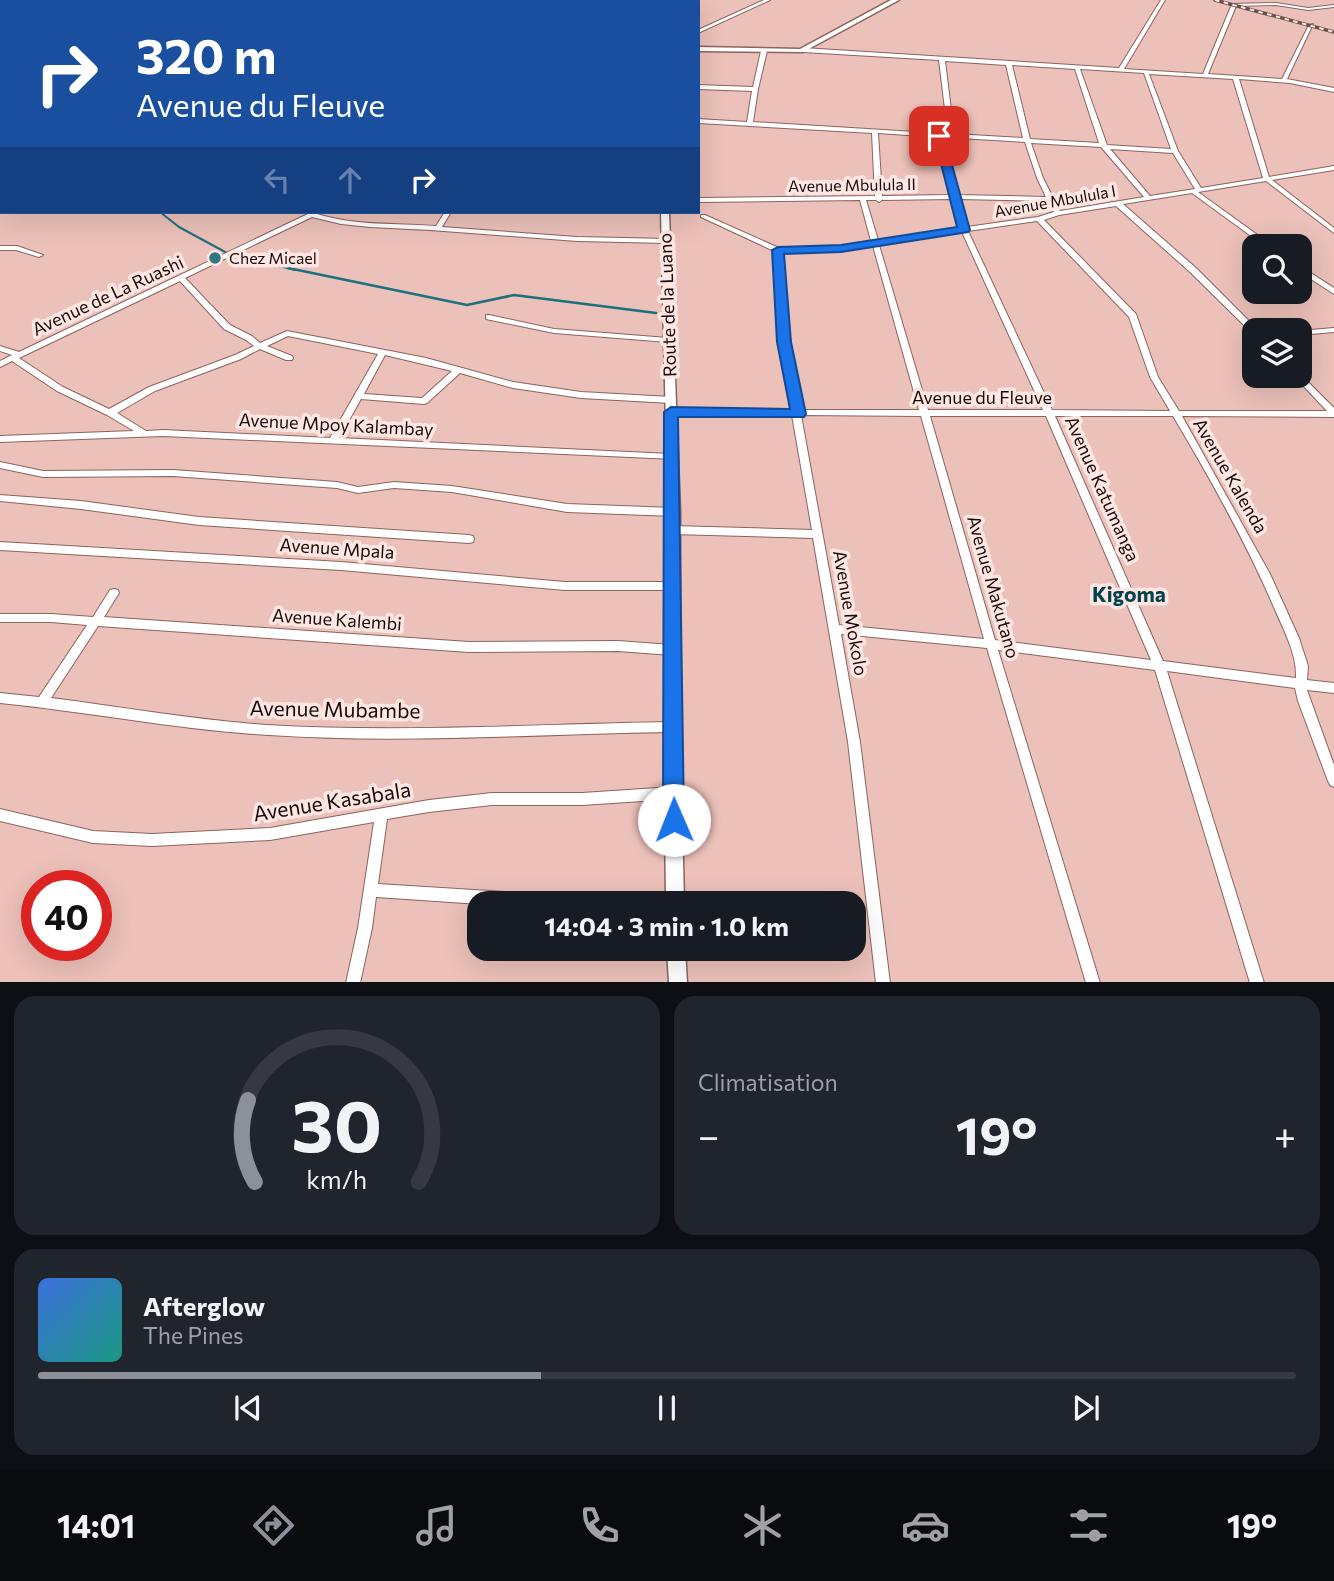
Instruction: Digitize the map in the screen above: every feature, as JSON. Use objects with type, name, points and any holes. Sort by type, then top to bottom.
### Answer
[{"type":"street","points":[[700,31],[768,0]]},
{"type":"street","points":[[803,50],[895,0]]},
{"type":"street","points":[[1121,70],[1163,0]]},
{"type":"street","points":[[1205,75],[1234,5],[1271,3],[1308,9],[1334,6]]},
{"type":"street","points":[[1284,80],[1311,26]]},
{"type":"street","points":[[700,49],[803,50],[1284,80],[1334,90]]},
{"type":"street","points":[[750,124],[764,51]]},
{"type":"street","name":"Avenue Katumanga","points":[[942,60],[945,137],[955,197],[964,230],[1050,415],[1160,667],[1256,982]]},
{"type":"street","points":[[1009,64],[1026,142],[1049,199],[1058,213]]},
{"type":"street","points":[[1077,68],[1104,146],[1149,199]]},
{"type":"street","points":[[1146,72],[1175,151],[1196,191],[1253,234]]},
{"type":"street","points":[[1235,77],[1267,179],[1334,231]]},
{"type":"street","points":[[700,87],[755,89]]},
{"type":"street","points":[[700,121],[1175,151]]},
{"type":"street","points":[[875,132],[879,200]]},
{"type":"street","name":"Avenue Mbulula I","points":[[703,216],[778,250],[828,250],[1039,219],[1058,213],[1334,168]]},
{"type":"street","name":"Avenue Mbulula II","points":[[700,200],[879,200],[955,197],[1049,199]]},
{"type":"street","name":"Avenue Makutano","points":[[863,200],[991,644],[1093,982]]},
{"type":"street","points":[[1118,204],[1193,270],[1242,318]]},
{"type":"street","name":"Avenue de La Ruashi","points":[[0,364],[313,214]]},
{"type":"street","points":[[318,214],[344,223],[561,241],[667,242]]},
{"type":"street","points":[[438,229],[447,214]]},
{"type":"street","name":"Route de la Luano","points":[[665,214],[674,512],[672,727],[675,891]]},
{"type":"street","name":"Avenue Kalenda","points":[[1039,219],[1133,316],[1146,359],[1265,574],[1293,638],[1301,666],[1304,701],[1334,781]]},
{"type":"street","points":[[0,248],[17,248],[38,255]]},
{"type":"street","name":"Avenue Mokolo","points":[[778,250],[784,342],[799,414],[854,742],[883,982]]},
{"type":"street","points":[[1312,276],[1334,292]]},
{"type":"street","points":[[182,279],[227,327],[259,346],[289,358]]},
{"type":"street","points":[[489,317],[554,331],[668,340]]},
{"type":"street","points":[[1312,332],[1334,330]]},
{"type":"street","name":"Avenue du Fleuve","points":[[110,413],[152,389],[287,333],[383,352],[505,383],[671,406],[799,414],[1334,413]]},
{"type":"street","points":[[0,348],[17,357],[51,385],[93,408],[110,413],[144,434]]},
{"type":"street","points":[[333,440],[383,352]]},
{"type":"street","points":[[357,396],[424,401],[458,370]]},
{"type":"street","points":[[1310,388],[1334,413]]},
{"type":"street","name":"Avenue Mpoy Kalambay","points":[[1,441],[144,434],[333,440],[671,457]]},
{"type":"street","points":[[0,465],[43,474],[185,473],[337,485],[358,490],[394,485],[452,489],[567,508],[674,512]]},
{"type":"street","points":[[0,498],[81,505],[199,521],[468,539]]},
{"type":"street","points":[[673,530],[818,534]]},
{"type":"street","name":"Avenue Mpala","points":[[0,546],[341,566],[565,586],[672,586]]},
{"type":"street","points":[[42,702],[114,593]]},
{"type":"street","name":"Avenue Kalembi","points":[[0,618],[51,618],[469,647],[618,646],[672,650]]},
{"type":"street","points":[[834,629],[991,644],[1334,688]]},
{"type":"street","name":"Avenue Mubambe","points":[[0,698],[208,725],[271,730],[387,732],[672,727]]},
{"type":"street","name":"Avenue Kasabala","points":[[0,815],[71,833],[135,841],[270,834],[381,814],[492,799],[582,799],[673,793]]},
{"type":"street","points":[[353,982],[371,890],[381,814]]},
{"type":"street","points":[[371,890],[467,896]]},
{"type":"street","points":[[677,961],[678,982]]},
{"type":"waterway","points":[[163,214],[179,227],[227,253],[295,270]]},
{"type":"waterway","points":[[288,268],[467,305],[514,295],[656,313]]},
{"type":"railway","points":[[1215,0],[1334,32]]},
{"type":"place","name":"Chez Micael","points":[[215,258]]},
{"type":"district","name":"Kigoma","points":[[1129,595]]},
{"type":"route","points":[[674,820],[674,512],[671,412],[799,414],[784,342],[778,250],[814,251],[964,230],[939,136]]}]
